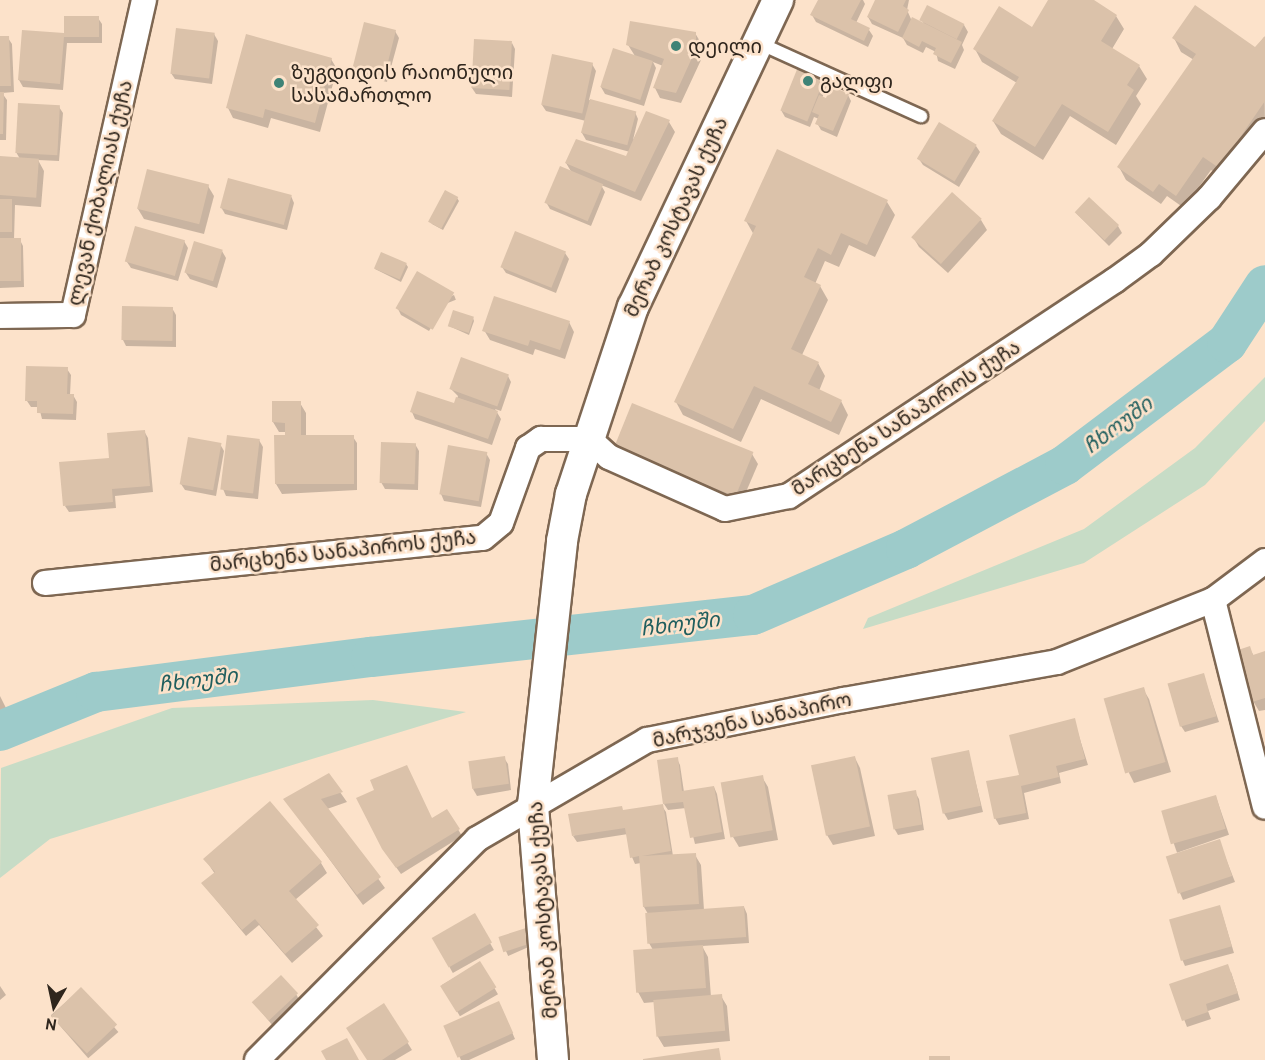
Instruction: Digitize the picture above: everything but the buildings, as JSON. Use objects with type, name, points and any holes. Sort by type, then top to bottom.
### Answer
[{"type":"street","name":"ლევან ქობალიას ქუჩა","points":[[0,316],[73,315],[144,0]]},
{"type":"street","name":"მერაბ კოსტავას ქუჩა","points":[[553,1060],[533,805],[540,761],[562,541],[571,494],[633,307],[778,0]]},
{"type":"street","name":"მარცხენა სანაპიროს ქუჩა","points":[[45,583],[483,538],[501,523],[528,448],[541,439],[589,439],[609,458],[724,509],[789,496],[1114,281],[1151,254],[1209,198],[1265,131]]},
{"type":"street","name":"მარჯვენა სანაპირო","points":[[257,1060],[477,838],[648,740],[844,700],[1057,662],[1213,600],[1265,561]]},
{"type":"street","points":[[1213,600],[1265,807]]},
{"type":"lane","points":[[757,43],[921,116]]},
{"type":"green space","points":[[1265,377],[1265,421],[1205,485],[1084,563],[863,629],[868,618],[1084,529],[1195,448]]},
{"type":"green space","points":[[373,700],[466,712],[50,839],[0,878],[1,768],[172,708]]},
{"type":"waterway","name":"ჩხოუში","points":[[0,731],[96,692],[371,657],[753,615],[906,549],[1065,465],[1227,343],[1265,285]]},
{"type":"place","name":"დეილი","points":[[676,46]]},
{"type":"place","name":"გალფი","points":[[808,81]]},
{"type":"place","name":"ზუგდიდის რაიონული სასამართლო","points":[[279,83]]}]
